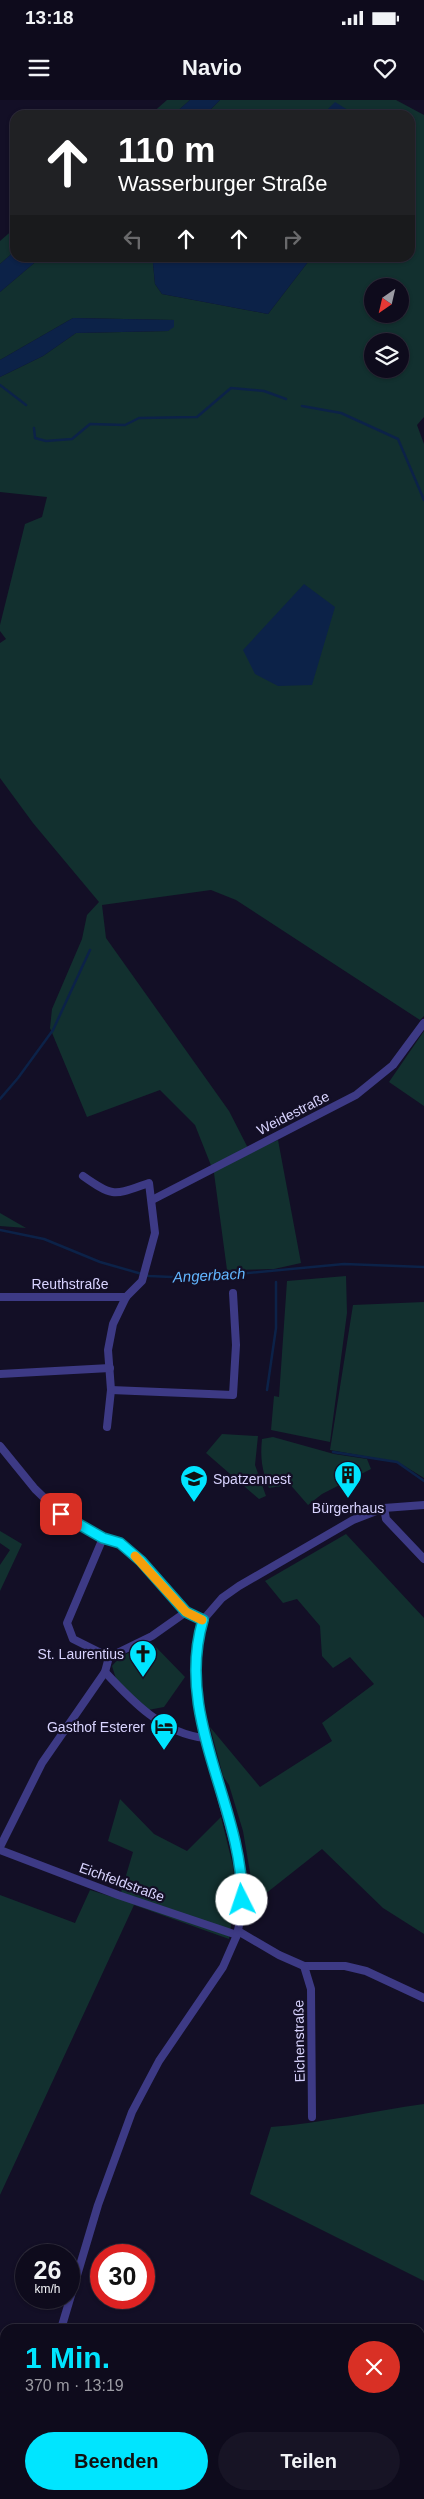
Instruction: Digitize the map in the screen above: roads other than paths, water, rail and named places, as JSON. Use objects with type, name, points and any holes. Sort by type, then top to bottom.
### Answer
[{"type":"street","name":"Weidestraße","points":[[152,1200],[356,1095],[393,1066],[424,1023]]},
{"type":"street","name":"Reuthstraße","points":[[0,1297],[126,1297],[142,1281],[156,1233],[149,1183],[116,1194],[99,1187],[83,1176]]},
{"type":"street","points":[[111,1390],[233,1395],[236,1345],[233,1293]]},
{"type":"street","points":[[107,1427],[111,1390],[108,1350],[113,1324],[126,1297]]},
{"type":"street","points":[[0,1374],[110,1368]]},
{"type":"street","points":[[0,1446],[35,1489],[61,1514],[103,1538],[120,1543],[141,1561],[186,1612],[203,1620]]},
{"type":"street","points":[[62,2324],[98,2205],[132,2112],[159,2061],[223,1967],[237,1933],[242,1911],[240,1867],[205,1738],[198,1694],[195,1658],[203,1620],[222,1598],[240,1586],[353,1520],[384,1508],[424,1505]]},
{"type":"street","points":[[384,1508],[386,1520],[424,1559]]},
{"type":"street","points":[[103,1538],[67,1624],[73,1639],[109,1657]]},
{"type":"street","points":[[0,1849],[42,1763],[105,1672],[109,1657],[152,1636],[186,1612]]},
{"type":"street","points":[[105,1672],[131,1700],[158,1720],[182,1733],[205,1738]]},
{"type":"street","name":"Eichfeldstraße","points":[[0,1849],[118,1895],[237,1933],[304,1966]]},
{"type":"street","points":[[304,1966],[345,1966],[366,1971],[424,1998]]},
{"type":"street","name":"Eichenstraße","points":[[304,1966],[311,1989],[312,2117]]},
{"type":"water","points":[[190,100],[220,100],[210,110],[179,110]]},
{"type":"water","points":[[335,102],[348,110],[327,110]]},
{"type":"water","points":[[10,255],[10,262],[35,262],[0,292],[0,264]]},
{"type":"water","points":[[308,262],[268,314],[162,294],[155,284],[153,263]]},
{"type":"water","points":[[73,318],[174,320],[174,327],[168,331],[76,333],[43,356],[0,377],[0,360]]},
{"type":"water","points":[[304,584],[335,607],[312,685],[278,686],[255,674],[243,650]]},
{"type":"waterway","points":[[0,385],[26,405]]},
{"type":"waterway","points":[[34,428],[35,438],[46,441],[72,439],[90,424],[125,425],[139,418],[197,417],[231,388],[264,391],[286,399]]},
{"type":"waterway","points":[[302,406],[341,413],[398,439],[424,500]]},
{"type":"waterway","points":[[0,1099],[53,1030],[90,950]]},
{"type":"waterway","name":"Angerbach","points":[[0,1230],[44,1239],[100,1262],[149,1276],[195,1278],[344,1264],[424,1267]]},
{"type":"waterway","points":[[267,1390],[276,1328],[276,1282]]},
{"type":"waterway","points":[[333,1452],[397,1462],[424,1481]]},
{"type":"place","name":"Bürgerhaus","points":[[348,1499]]},
{"type":"place","name":"Spatzennest","points":[[194,1503]]},
{"type":"place","name":"St. Laurentius","points":[[143,1678]]},
{"type":"place","name":"Gasthof Esterer","points":[[164,1751]]}]
